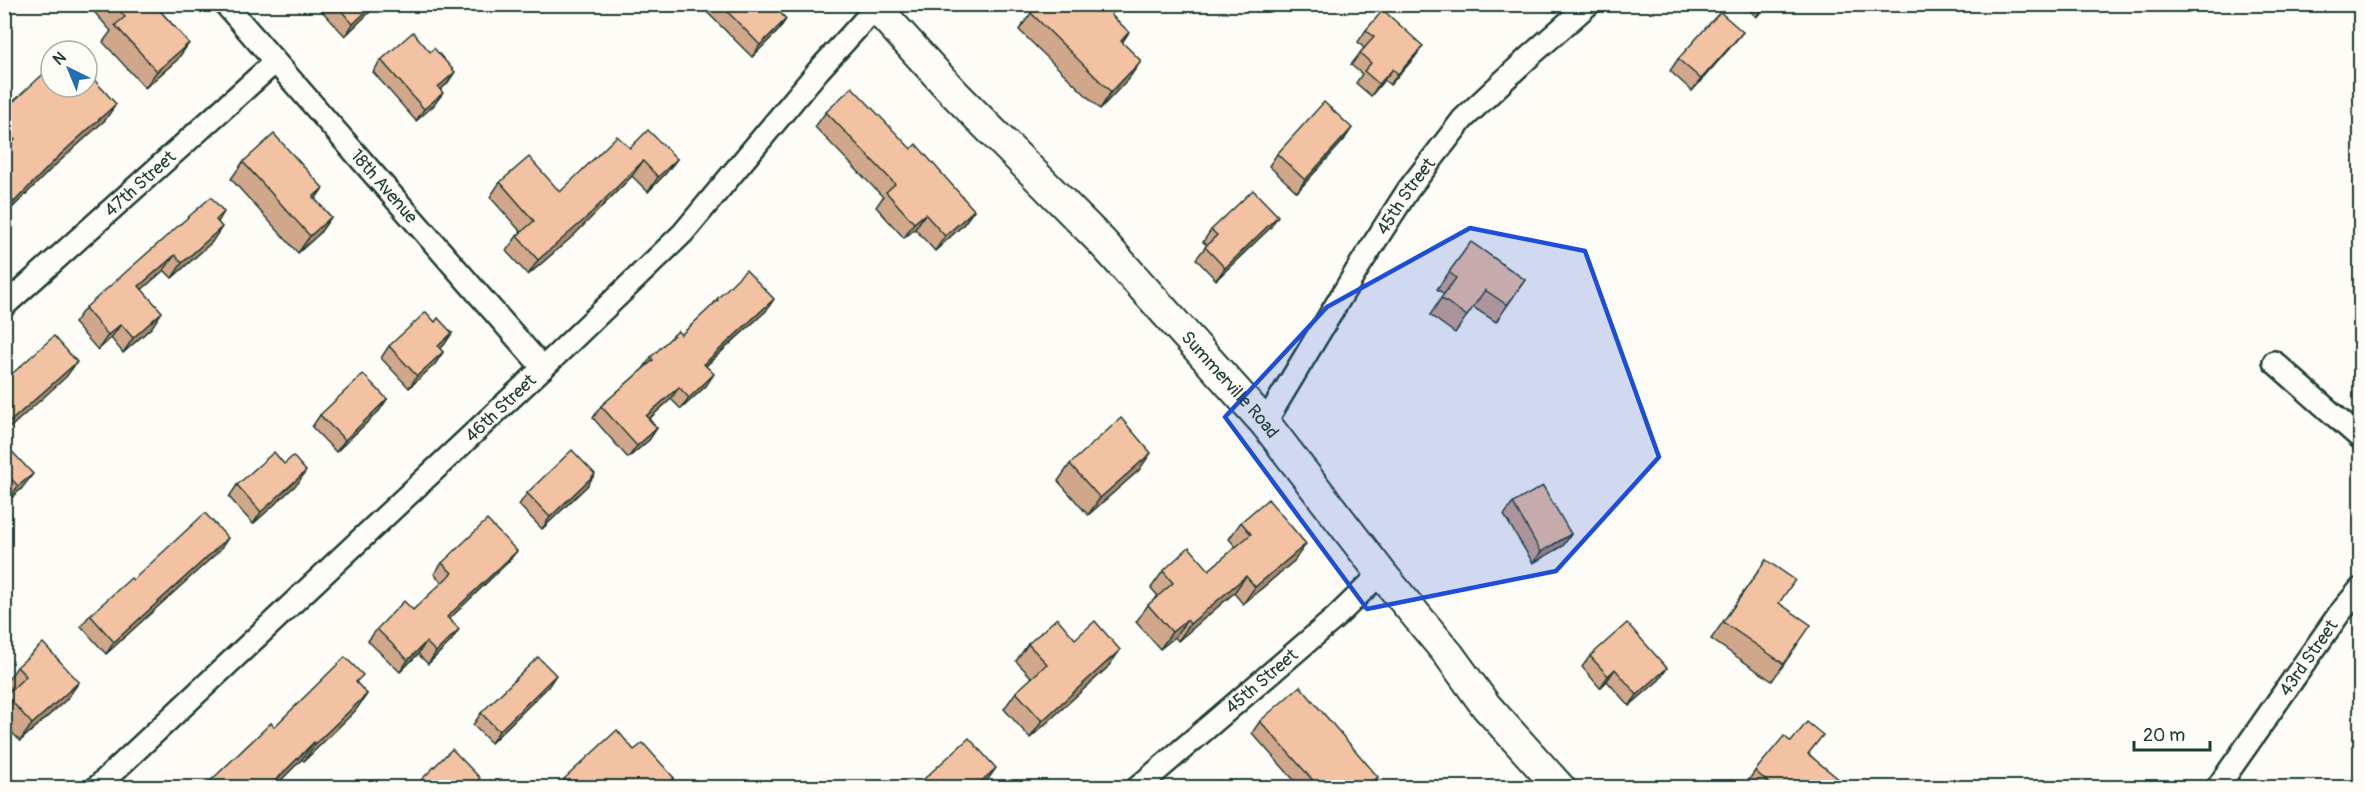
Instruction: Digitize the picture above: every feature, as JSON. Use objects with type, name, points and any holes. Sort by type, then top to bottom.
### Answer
[{"type":"main road","name":"Summerville Road","points":[[876,5],[954,93],[1101,241],[1265,423],[1381,573],[1449,655],[1486,706],[1560,788]]},
{"type":"street","name":"18th Avenue","points":[[225,4],[543,368]]},
{"type":"street","name":"45th Street","points":[[1265,423],[1360,265],[1422,172],[1463,119],[1589,4]]},
{"type":"street","name":"46th Street","points":[[96,788],[543,368],[683,233],[876,5]]},
{"type":"street","name":"47th Street","points":[[4,306],[275,62]]},
{"type":"street","points":[[2274,362],[2361,438]]},
{"type":"street","name":"45th Street","points":[[1137,788],[1335,618],[1381,573]]},
{"type":"street","name":"43rd Street","points":[[2217,788],[2339,614],[2361,589]]},
{"type":"highlighted area","points":[[1470,228],[1585,251],[1659,457],[1556,571],[1367,609],[1225,417],[1327,307]]},
{"type":"building","points":[[114,4],[154,4],[189,43],[157,71],[115,25],[125,17]]},
{"type":"building","points":[[335,4],[374,4],[353,24]]},
{"type":"building","points":[[720,4],[772,4],[786,19],[760,45]]},
{"type":"building","points":[[1040,4],[1105,4],[1113,13],[1111,15],[1129,32],[1121,41],[1141,61],[1111,92],[1031,13]]},
{"type":"building","points":[[1383,10],[1423,46],[1398,74],[1393,69],[1379,84],[1364,71],[1371,63],[1360,53],[1374,37],[1366,30]]},
{"type":"building","points":[[1720,12],[1743,32],[1701,79],[1678,59]]},
{"type":"building","points":[[413,32],[430,52],[434,48],[455,72],[438,87],[443,93],[424,109],[381,60]]},
{"type":"building","points":[[39,78],[39,99],[99,99],[99,85],[116,104],[62,153],[14,202],[8,196],[4,199],[4,149],[15,140],[4,129],[4,110]]},
{"type":"building","points":[[852,87],[911,149],[916,144],[974,210],[945,236],[925,214],[914,223],[886,192],[895,184],[826,112]]},
{"type":"building","points":[[1324,102],[1352,128],[1305,180],[1277,154]]},
{"type":"building","points":[[648,130],[677,159],[658,177],[643,161],[584,220],[538,260],[517,236],[534,221],[500,182],[529,157],[560,192],[617,136],[630,148]]},
{"type":"building","points":[[274,134],[323,188],[313,197],[331,217],[310,236],[243,162]]},
{"type":"building","points":[[1253,190],[1278,216],[1225,268],[1205,247],[1217,235],[1211,230]]},
{"type":"building","points":[[211,197],[224,212],[216,220],[222,227],[182,263],[175,255],[139,286],[162,312],[133,338],[121,324],[108,335],[85,308]]},
{"type":"building","points":[[1471,242],[1525,280],[1507,305],[1485,290],[1467,316],[1441,298],[1456,278],[1449,272]]},
{"type":"building","points":[[746,270],[774,299],[704,364],[714,374],[689,398],[679,387],[646,416],[657,428],[637,446],[601,406],[653,360],[651,357],[678,331],[681,335]]},
{"type":"building","points":[[426,312],[435,322],[438,318],[452,333],[438,346],[443,352],[417,376],[389,346]]},
{"type":"building","points":[[54,336],[77,362],[4,427],[4,396],[8,393],[4,389],[4,381]]},
{"type":"building","points":[[363,374],[387,399],[345,440],[320,415]]},
{"type":"building","points":[[1121,418],[1151,453],[1100,498],[1070,464]]},
{"type":"building","points":[[4,443],[33,474],[18,486],[4,471]]},
{"type":"building","points":[[572,450],[595,474],[550,517],[527,493]]},
{"type":"building","points":[[274,452],[284,464],[293,456],[306,471],[261,512],[237,485]]},
{"type":"building","points":[[1543,486],[1571,534],[1541,552],[1513,503]]},
{"type":"building","points":[[1268,499],[1306,544],[1255,587],[1246,576],[1190,624],[1187,620],[1172,632],[1148,605],[1173,583],[1163,571],[1189,547],[1209,570],[1251,534],[1241,522]]},
{"type":"building","points":[[205,513],[228,538],[114,642],[90,615],[131,578],[133,580]]},
{"type":"building","points":[[487,520],[517,551],[447,617],[459,629],[436,652],[426,642],[408,660],[377,629],[404,601],[413,610],[452,573],[442,563]]},
{"type":"building","points":[[1766,560],[1795,580],[1779,603],[1811,625],[1784,664],[1723,622]]},
{"type":"building","points":[[1057,618],[1075,639],[1095,621],[1120,650],[1042,721],[1016,692],[1047,664],[1028,644]]},
{"type":"building","points":[[1627,623],[1667,668],[1637,695],[1615,669],[1608,676],[1590,656]]},
{"type":"building","points":[[43,643],[79,682],[32,724],[6,695],[26,676],[17,667]]},
{"type":"building","points":[[345,657],[363,675],[356,682],[367,694],[268,788],[203,788],[271,723],[274,727]]},
{"type":"building","points":[[538,657],[556,675],[499,731],[481,713]]},
{"type":"building","points":[[1300,686],[1378,777],[1366,788],[1334,788],[1327,780],[1319,787],[1260,721]]},
{"type":"building","points":[[1807,722],[1823,735],[1808,754],[1846,785],[1844,788],[1775,788],[1755,771],[1784,736],[1791,742]]},
{"type":"building","points":[[617,730],[634,750],[643,743],[674,778],[663,788],[572,788],[564,779]]},
{"type":"building","points":[[969,738],[996,768],[974,788],[914,788]]},
{"type":"building","points":[[452,749],[480,778],[471,788],[420,788],[417,784]]}]
